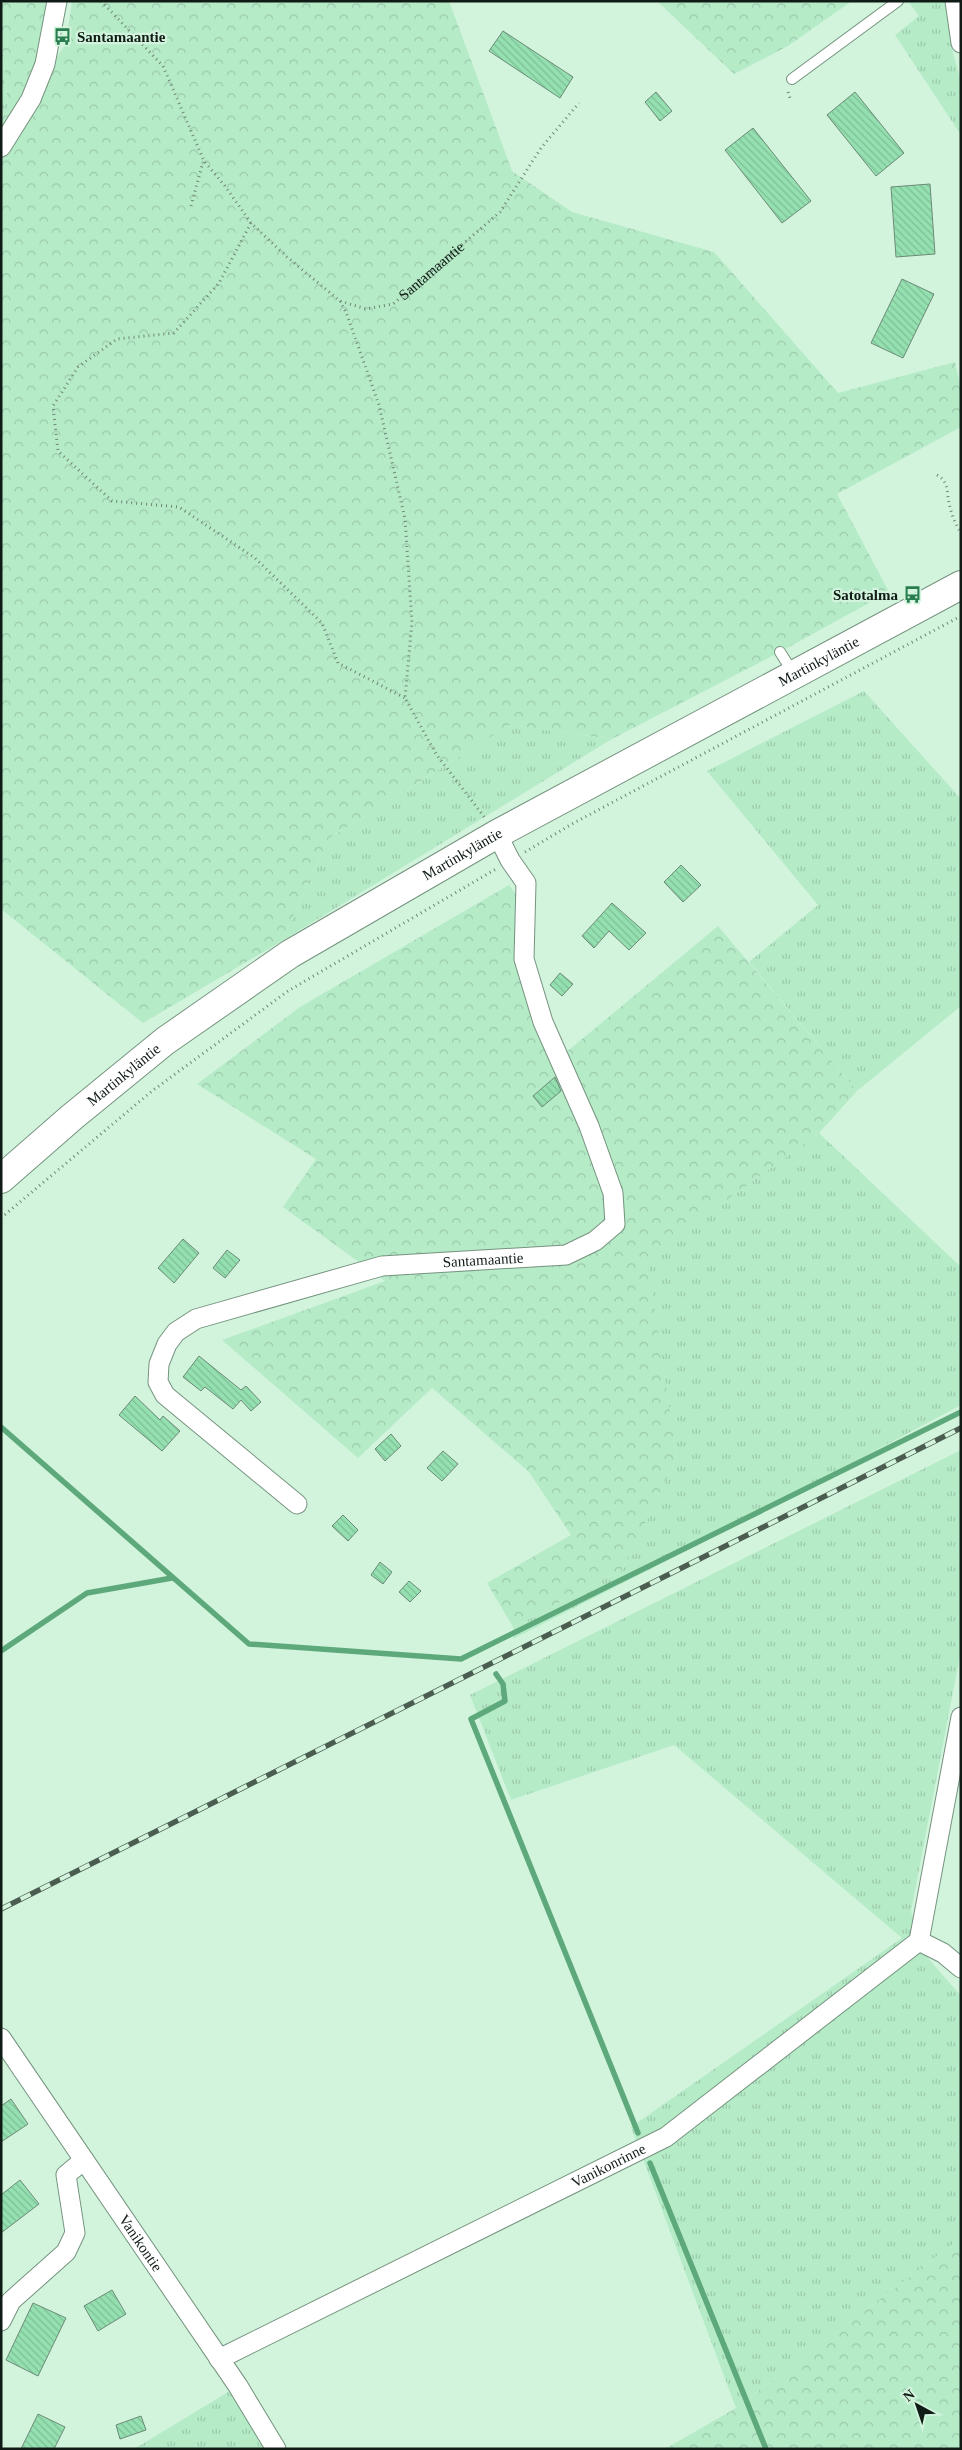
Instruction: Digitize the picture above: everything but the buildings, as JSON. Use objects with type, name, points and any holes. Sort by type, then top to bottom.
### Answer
[{"type":"street","points":[[1,146],[31,99],[45,64],[57,1]]},
{"type":"street","points":[[955,1],[961,43]]},
{"type":"street","name":"Martinkyläntie","points":[[1,1179],[72,1117],[165,1041],[290,954],[497,834],[961,585]]},
{"type":"street","name":"Santamaantie","points":[[297,1504],[166,1395],[158,1382],[159,1364],[176,1332],[196,1319],[382,1266],[566,1255],[595,1241],[615,1224],[613,1193],[589,1126],[543,1022],[524,959],[526,883],[510,860],[497,834]]},
{"type":"street","points":[[961,1717],[919,1941],[943,1953],[961,1968]]},
{"type":"street","name":"Vanikonrinne","points":[[219,2359],[666,2137],[919,1941]]},
{"type":"street","name":"Vanikontie","points":[[1,2038],[219,2359],[276,2449]]},
{"type":"street","points":[[1,2321],[11,2301],[66,2252],[75,2233],[66,2175],[84,2160]]},
{"type":"lane","points":[[792,79],[898,1]]},
{"type":"lane","points":[[780,652],[795,674]]},
{"type":"path","name":"Santamaantie","points":[[101,1],[163,66],[204,161],[225,186],[251,223],[287,257],[340,301],[366,309],[393,304],[500,212],[542,148],[579,103]]},
{"type":"path","points":[[191,206],[204,161]]},
{"type":"path","points":[[251,223],[219,283],[174,333],[117,339],[78,367],[53,406],[58,451],[112,501],[179,507],[255,558],[322,623],[338,662],[405,698],[436,754],[497,834]]},
{"type":"path","points":[[340,301],[346,312],[379,405],[405,520],[412,622],[405,698]]},
{"type":"path","points":[[937,474],[943,478],[947,486],[949,505],[961,533]]},
{"type":"path","points":[[1,1218],[152,1091],[288,991],[572,824],[961,616]]},
{"type":"green space","points":[[1,1],[57,1],[33,95],[66,43],[72,1],[449,1],[512,171],[572,212],[714,252],[838,393],[955,362],[961,389],[961,427],[837,494],[889,592],[780,652],[612,739],[510,725],[328,839],[282,941],[143,1023],[1,909],[1,119],[8,106],[1,35]]},
{"type":"green space","points":[[657,1],[852,1],[788,46],[734,74]]},
{"type":"green space","points":[[908,1],[945,1],[953,53],[961,82],[961,135],[895,35],[919,16]]},
{"type":"green space","points":[[1,35],[8,106],[1,119]]},
{"type":"green space","points":[[864,691],[961,799],[961,1006],[857,1091],[749,962],[818,905],[707,771]]},
{"type":"green space","points":[[510,725],[612,739],[282,941],[328,839]]},
{"type":"green space","points":[[509,885],[518,897],[552,1064],[718,926],[857,1091],[819,1133],[647,1258],[677,1458],[623,1569],[513,1627],[487,1583],[571,1535],[529,1472],[432,1388],[358,1458],[222,1340],[385,1281],[283,1207],[316,1159],[197,1084],[300,1007]]},
{"type":"green space","points":[[819,1133],[961,1267],[961,1405],[696,1546],[513,1639],[513,1627],[623,1569],[677,1458],[646,1258]]},
{"type":"green space","points":[[961,1450],[961,1650],[911,1912],[928,1958],[961,1996],[961,2238],[736,2408],[631,2127],[902,1938],[674,1745],[511,1800],[470,1695]]},
{"type":"green space","points":[[961,2238],[961,2449],[665,2449],[736,2408]]},
{"type":"green space","points":[[238,2386],[276,2449],[134,2449]]},
{"type":"waterway","points":[[1,1427],[249,1644],[461,1659],[961,1412]]},
{"type":"waterway","points":[[1,1651],[87,1593],[172,1578]]},
{"type":"waterway","points":[[496,1674],[503,1684],[505,1701],[471,1719],[638,2133]]},
{"type":"waterway","points":[[650,2163],[766,2449]]},
{"type":"railway","points":[[1,1909],[961,1428]]},
{"type":"place","name":"Santamaantie","points":[[63,37]]},
{"type":"place","name":"Satotalma","points":[[912,595]]}]
